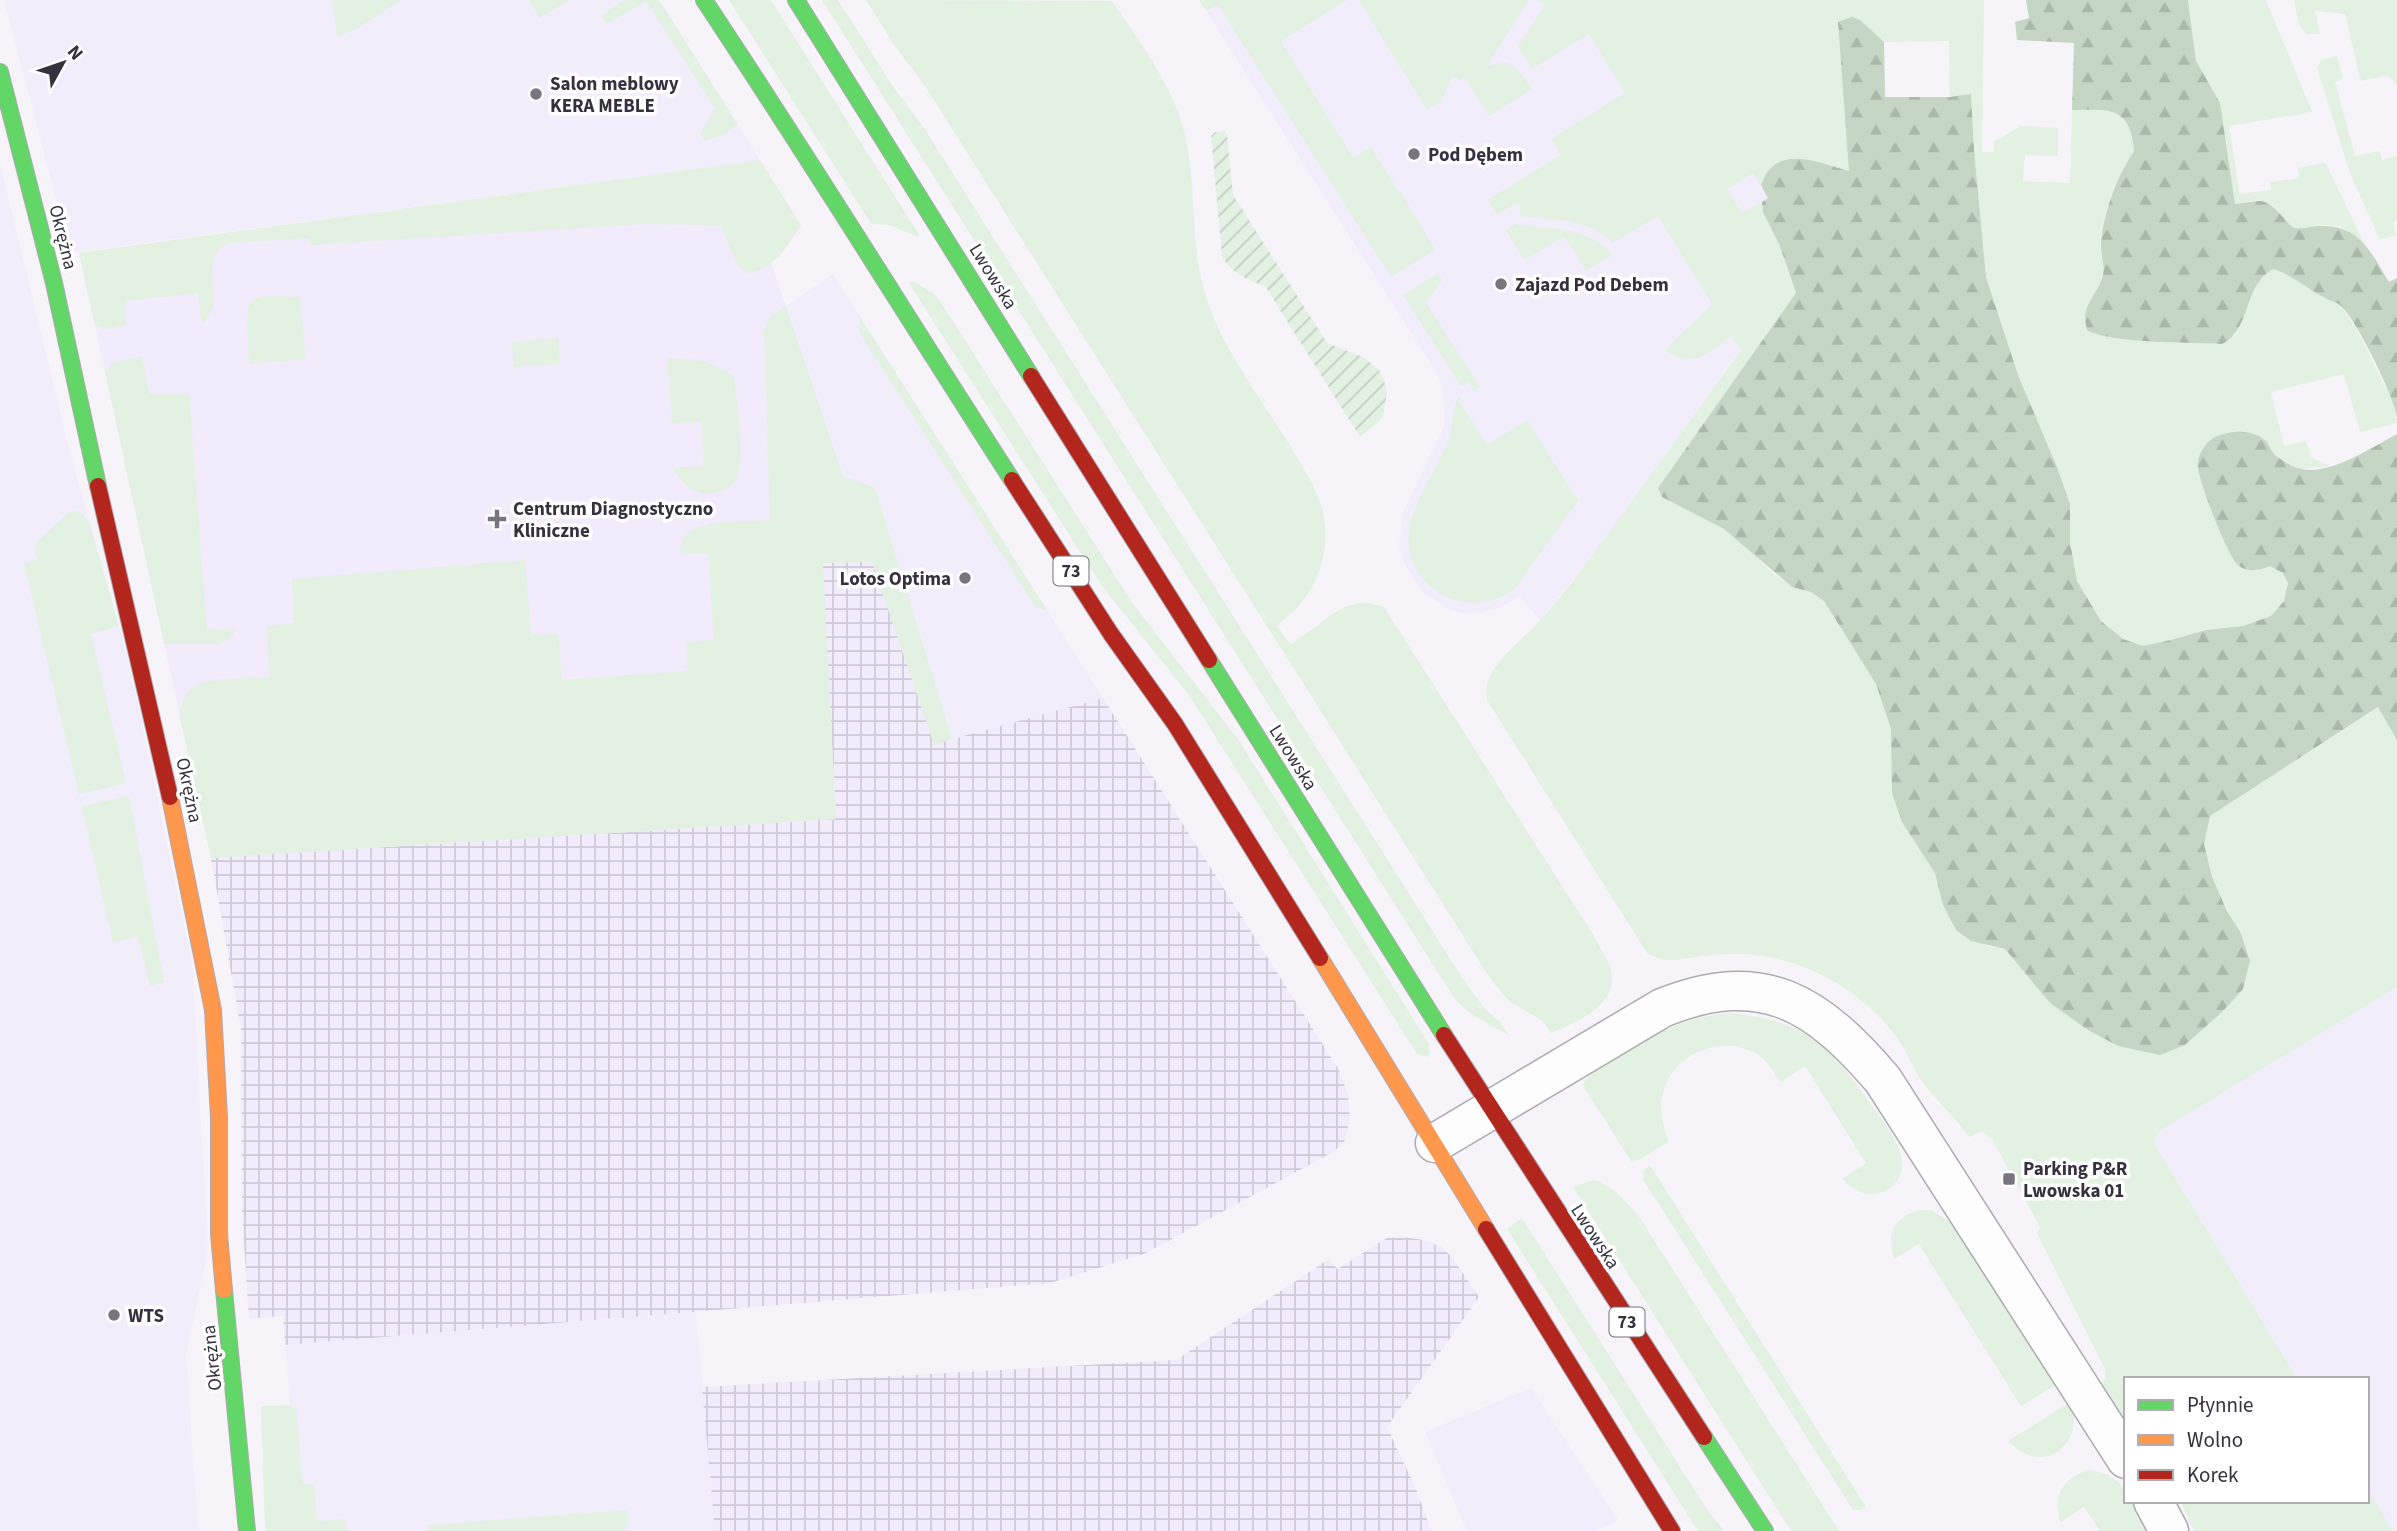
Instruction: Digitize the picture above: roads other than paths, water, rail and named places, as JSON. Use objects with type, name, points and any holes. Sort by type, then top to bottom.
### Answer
[{"type":"main road","name":"73","points":[[705,0],[1111,634],[1175,724],[1672,1531]]},
{"type":"main road","name":"Lwowska","points":[[796,0],[1491,1111],[1765,1531]]},
{"type":"main road","name":"Okrężna","points":[[0,72],[54,283],[103,510],[169,791],[213,1010],[219,1117],[219,1234],[247,1531]]},
{"type":"street","points":[[1435,1143],[1662,1008],[1701,994],[1740,992],[1773,994],[1798,1005],[1825,1022],[1855,1048],[1883,1080],[2124,1456]]},
{"type":"street","points":[[2154,1503],[2169,1531]]},
{"type":"place","name":"Salon meblowy KERA MEBLE","points":[[536,94]]},
{"type":"place","name":"Pod Dębem","points":[[1414,154]]},
{"type":"place","name":"Zajazd Pod Debem","points":[[1501,284]]},
{"type":"place","name":"Centrum Diagnostyczno Kliniczne","points":[[497,519]]},
{"type":"place","name":"Lotos Optima","points":[[965,578]]},
{"type":"place","name":"Parking P&R Lwowska 01","points":[[2009,1179]]},
{"type":"place","name":"WTS","points":[[114,1315]]}]
